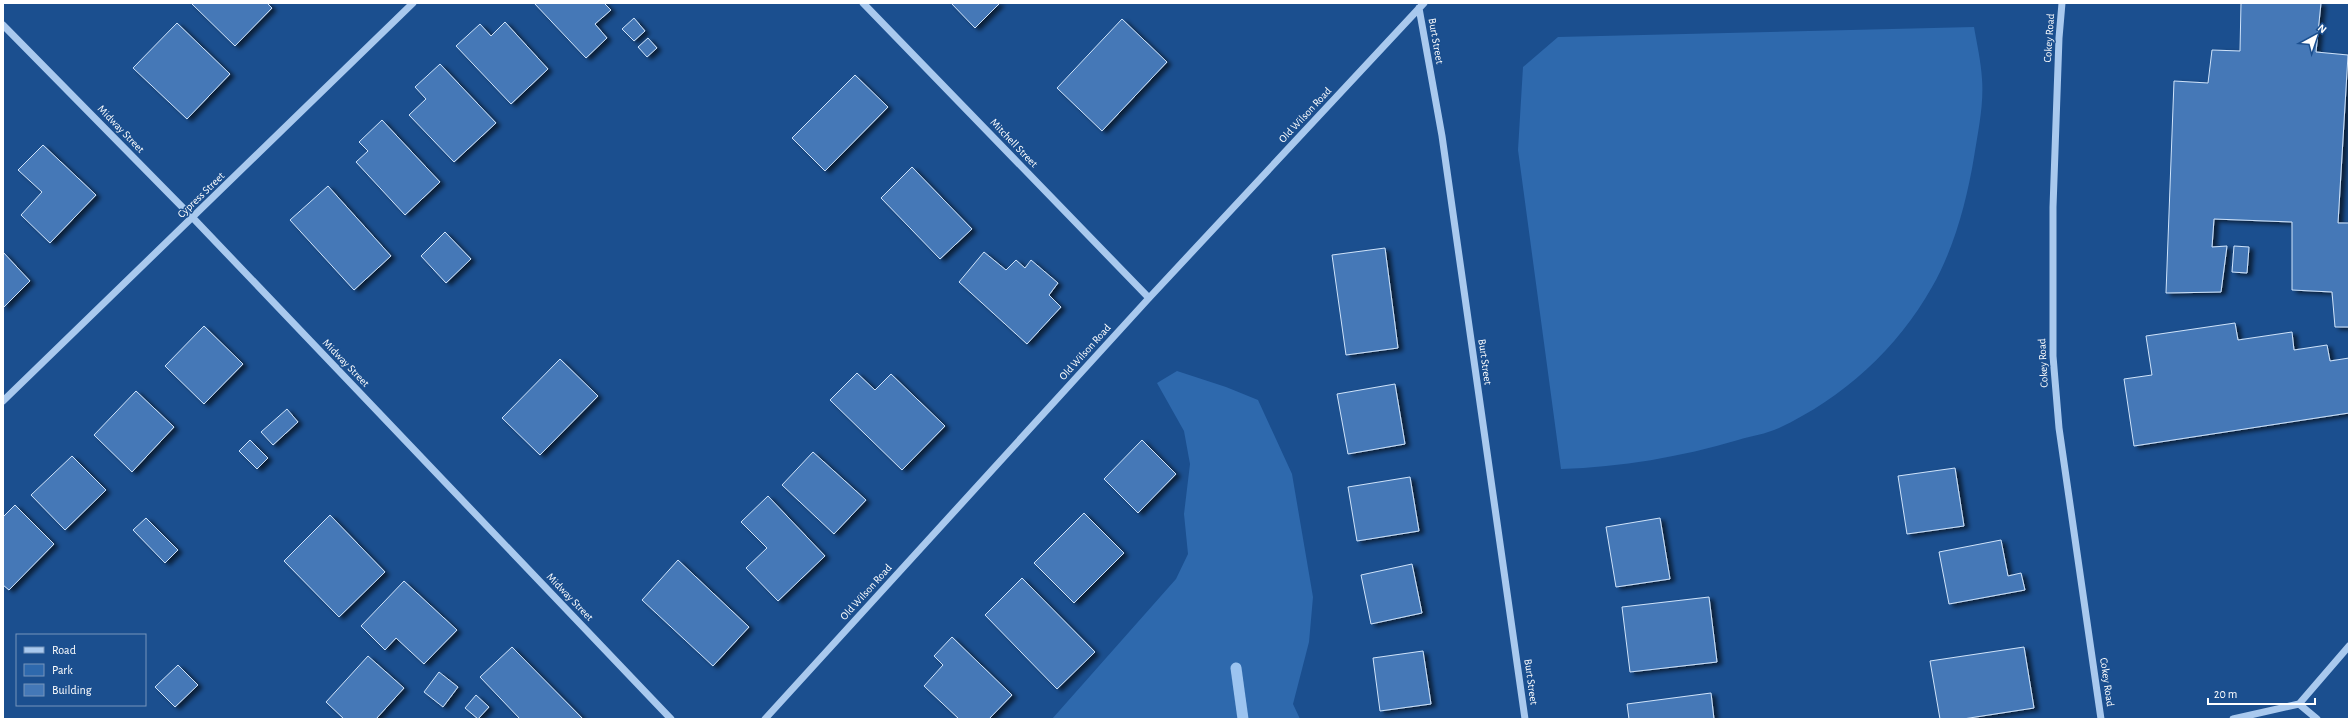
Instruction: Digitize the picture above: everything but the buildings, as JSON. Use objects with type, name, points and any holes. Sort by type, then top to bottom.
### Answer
[{"type":"street","name":"Cypress Street","points":[[3,401],[413,3]]},
{"type":"street","name":"Mitchell Street","points":[[863,3],[1149,298]]},
{"type":"street","name":"Cokey Road","points":[[2062,3],[2059,38],[2053,207],[2053,356],[2059,428],[2102,719]]},
{"type":"street","name":"Old Wilson Road","points":[[765,719],[1149,298],[1421,6]]},
{"type":"street","name":"Burt Street","points":[[1421,6],[1443,144],[1525,719]]},
{"type":"street","name":"Midway Street","points":[[3,25],[193,218],[671,719]]},
{"type":"street","points":[[2233,719],[2299,704],[2349,646]]},
{"type":"street","points":[[2299,704],[2317,719]]},
{"type":"green space","points":[[1974,27],[1981,66],[1982,98],[1968,190],[1959,224],[1947,257],[1932,287],[1918,310],[1885,351],[1846,387],[1825,402],[1803,416],[1774,430],[1673,456],[1606,466],[1561,469],[1518,150],[1523,67],[1558,37]]},
{"type":"green space","points":[[1177,371],[1226,387],[1258,400],[1292,474],[1313,597],[1309,642],[1293,704],[1300,719],[1052,719],[1176,579],[1188,554],[1184,514],[1190,464],[1184,431],[1157,383]]},
{"type":"waterway","points":[[1236,668],[1243,719]]}]
